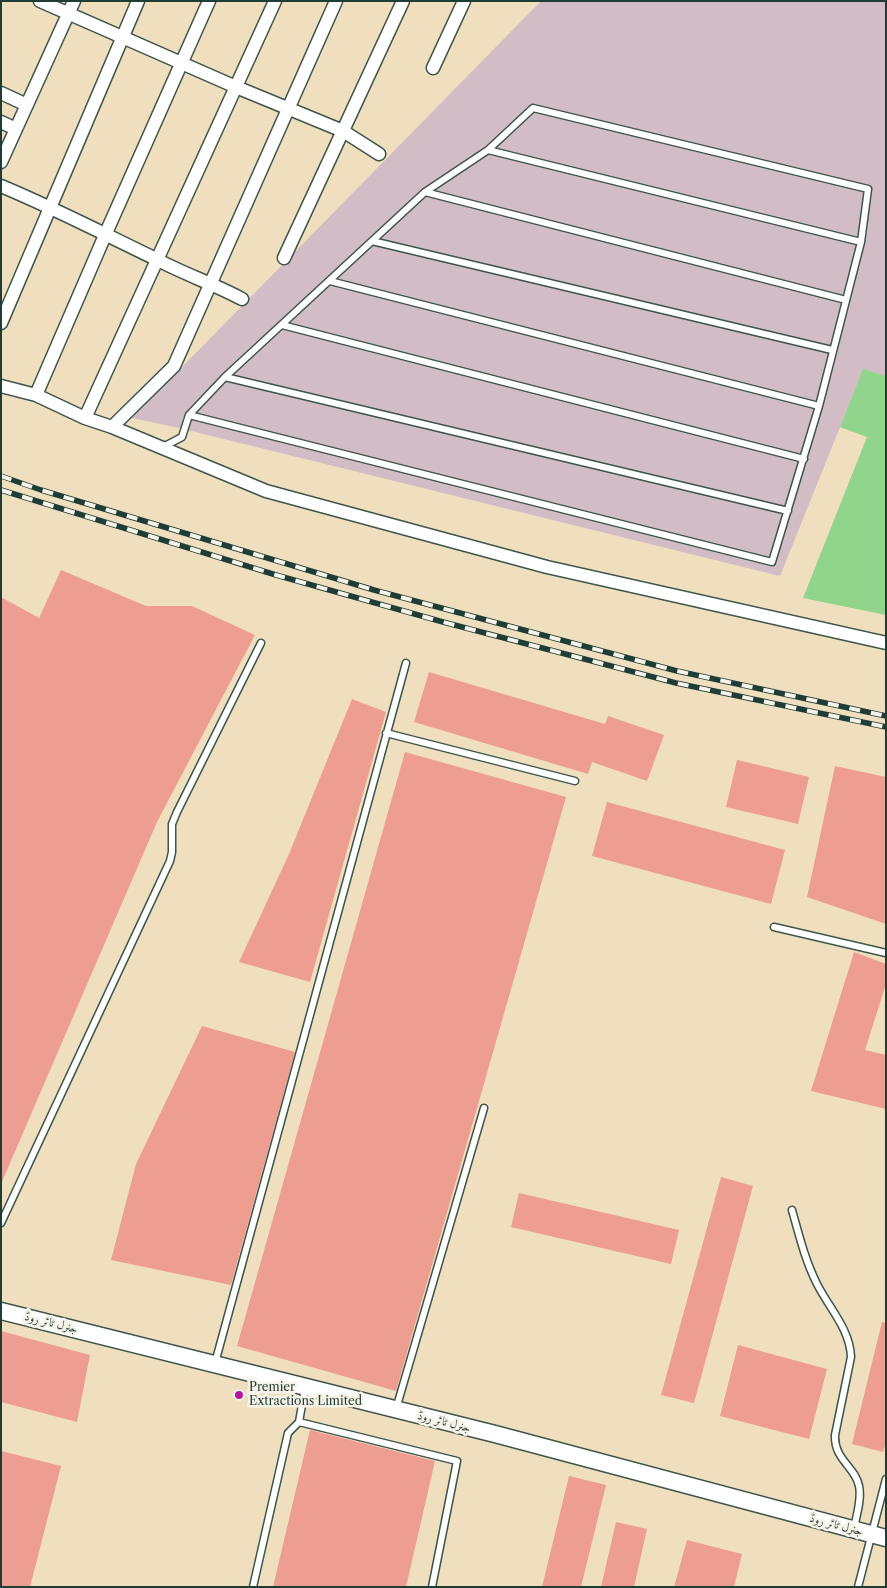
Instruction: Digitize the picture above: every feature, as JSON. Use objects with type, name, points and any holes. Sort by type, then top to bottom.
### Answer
[{"type":"street","points":[[40,1],[236,87],[343,131],[379,154]]},
{"type":"street","points":[[2,156],[74,1]]},
{"type":"street","points":[[1,323],[138,1]]},
{"type":"street","points":[[36,396],[209,1]]},
{"type":"street","points":[[85,418],[275,1]]},
{"type":"street","points":[[112,427],[174,366],[336,1]]},
{"type":"street","points":[[284,258],[404,1]]},
{"type":"street","points":[[433,68],[464,1]]},
{"type":"street","points":[[1,94],[27,105]]},
{"type":"street","points":[[1,122],[16,129]]},
{"type":"street","points":[[1,186],[106,233],[157,260],[211,283],[242,299]]},
{"type":"street","points":[[1,386],[36,396],[85,418],[112,427],[266,491],[547,566],[886,643]]},
{"type":"street","name":"جنرل ٹائر روڈ","points":[[1,1311],[495,1434],[878,1536]]},
{"type":"lane","points":[[162,448],[182,437],[189,415],[225,377],[425,192],[488,150],[533,108],[868,189],[860,242],[819,406],[772,562],[189,415]]},
{"type":"lane","points":[[488,150],[860,242]]},
{"type":"lane","points":[[425,192],[846,300]]},
{"type":"lane","points":[[372,241],[832,350]]},
{"type":"lane","points":[[330,281],[819,406]]},
{"type":"lane","points":[[282,326],[804,459]]},
{"type":"lane","points":[[225,377],[788,511]]},
{"type":"lane","points":[[1,1223],[4,1213],[170,861],[172,852],[172,824],[177,812],[260,643]]},
{"type":"lane","points":[[215,1364],[406,663]]},
{"type":"lane","points":[[386,733],[575,781]]},
{"type":"lane","points":[[774,927],[886,953]]},
{"type":"lane","points":[[396,1410],[484,1108]]},
{"type":"lane","points":[[792,1210],[800,1243],[817,1284],[847,1335],[851,1347],[851,1357],[834,1443],[836,1451],[859,1484],[860,1495],[853,1530]]},
{"type":"lane","points":[[254,1587],[288,1433],[299,1422],[305,1387]]},
{"type":"lane","points":[[299,1422],[458,1461],[432,1587]]},
{"type":"lane","points":[[858,1587],[878,1536],[886,1479]]},
{"type":"shaded area","points":[[541,1],[886,1],[886,376],[863,370],[780,576],[132,418]]},
{"type":"green space","points":[[863,369],[886,376],[886,615],[803,598],[867,437],[840,427]]},
{"type":"building","points":[[61,570],[146,606],[192,606],[255,635],[157,822],[1,1184],[1,597],[39,618]]},
{"type":"building","points":[[429,672],[605,724],[608,716],[664,735],[647,781],[592,762],[588,774],[414,722]]},
{"type":"building","points":[[352,699],[386,712],[310,982],[239,962],[289,854]]},
{"type":"building","points":[[405,752],[566,797],[396,1391],[237,1346]]},
{"type":"building","points":[[737,760],[809,777],[798,824],[726,807]]},
{"type":"building","points":[[835,766],[886,777],[886,924],[807,897]]},
{"type":"building","points":[[607,802],[785,850],[771,904],[592,856]]},
{"type":"building","points":[[854,952],[886,964],[886,984],[865,1050],[886,1055],[886,1109],[811,1091]]},
{"type":"building","points":[[202,1026],[295,1052],[231,1285],[111,1260],[136,1164]]},
{"type":"building","points":[[721,1177],[753,1186],[694,1403],[661,1395]]},
{"type":"building","points":[[519,1193],[679,1230],[671,1264],[511,1227]]},
{"type":"building","points":[[882,1322],[886,1323],[886,1442],[883,1452],[852,1444]]},
{"type":"building","points":[[1,1331],[90,1355],[77,1422],[1,1402]]},
{"type":"building","points":[[738,1345],[827,1369],[809,1439],[720,1416]]},
{"type":"building","points":[[310,1430],[435,1461],[406,1587],[273,1587]]},
{"type":"building","points":[[1,1451],[61,1466],[30,1587],[1,1587]]},
{"type":"building","points":[[569,1476],[606,1485],[581,1587],[542,1587]]},
{"type":"building","points":[[616,1522],[647,1529],[634,1587],[601,1587]]},
{"type":"building","points":[[687,1540],[742,1554],[734,1587],[674,1587]]},
{"type":"railway","points":[[1,476],[41,490],[374,590],[677,671],[886,716]]},
{"type":"railway","points":[[1,490],[276,575],[443,622],[676,683],[886,727]]},
{"type":"place","name":"Premier Extractions Limited","points":[[239,1395]]}]
